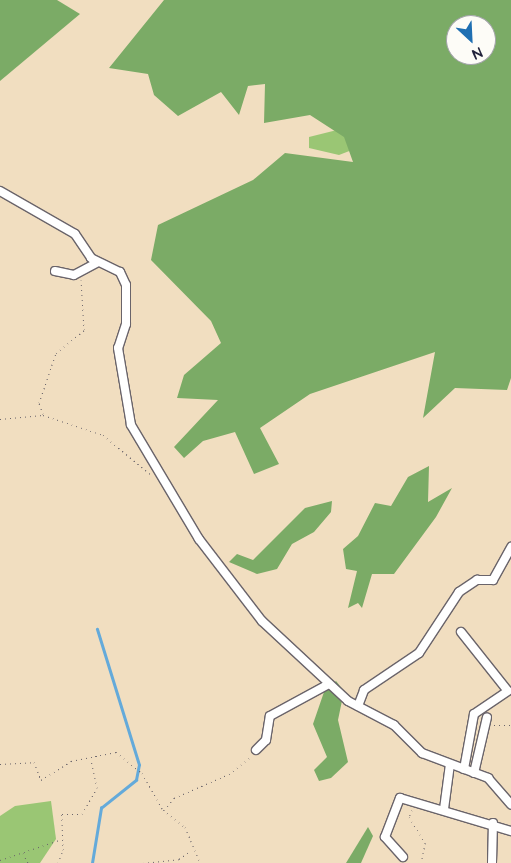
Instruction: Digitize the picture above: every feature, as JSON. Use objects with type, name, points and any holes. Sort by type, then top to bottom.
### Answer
[{"type":"street","points":[[0,191],[75,234],[98,262],[114,266],[125,279],[126,324],[118,348],[131,425],[199,539],[262,621],[329,684],[358,706],[394,725],[422,753],[493,782],[511,804]]},
{"type":"street","points":[[55,271],[80,272],[98,262]]},
{"type":"street","points":[[358,706],[364,690],[419,652],[459,592],[477,580],[493,580],[511,547]]},
{"type":"street","points":[[461,632],[508,691],[474,714],[464,769]]},
{"type":"street","points":[[256,750],[266,740],[270,716],[329,684]]},
{"type":"street","points":[[474,773],[487,721]]},
{"type":"street","points":[[444,809],[450,764]]},
{"type":"street","points":[[403,857],[385,836],[386,824],[400,798],[417,802],[434,811],[444,809],[493,823],[511,831]]},
{"type":"street","points":[[492,863],[493,823]]},
{"type":"path","points":[[43,415],[39,403],[56,353],[84,330],[80,272]]},
{"type":"path","points":[[0,419],[43,415],[103,435],[126,458],[162,477]]},
{"type":"path","points":[[487,721],[511,725]]},
{"type":"path","points":[[164,810],[174,798],[229,774],[256,750]]},
{"type":"path","points":[[0,764],[34,762],[41,780],[71,761],[116,752],[142,773],[164,810],[185,827],[191,850],[200,863]]},
{"type":"path","points":[[58,863],[63,839],[62,814],[82,814],[97,788],[91,758]]},
{"type":"path","points":[[417,802],[408,817],[426,843],[421,863]]},
{"type":"path","points":[[0,860],[22,851],[63,839]]},
{"type":"path","points":[[143,863],[179,859],[191,850]]},
{"type":"path","points":[[22,851],[28,863]]},
{"type":"green space","points":[[0,0],[57,0],[80,14],[0,81]]},
{"type":"green space","points":[[164,0],[511,0],[511,378],[507,390],[455,388],[423,418],[435,352],[310,394],[260,428],[279,464],[254,474],[235,432],[203,441],[184,458],[174,447],[218,400],[177,398],[184,375],[221,343],[211,321],[151,260],[158,225],[253,180],[285,153],[353,162],[344,137],[310,115],[264,123],[265,84],[248,86],[239,115],[221,92],[178,116],[154,95],[148,74],[109,68]]},
{"type":"green space","points":[[345,128],[370,143],[339,155],[309,148],[309,137]]},
{"type":"green space","points":[[429,466],[428,502],[452,488],[436,517],[394,574],[372,574],[362,608],[358,603],[348,608],[357,571],[346,569],[343,549],[358,536],[375,503],[391,506],[408,477]]},
{"type":"green space","points":[[332,501],[331,512],[314,532],[292,544],[277,569],[257,574],[229,562],[237,554],[253,560],[305,508]]},
{"type":"green space","points":[[336,681],[344,691],[338,720],[348,762],[331,778],[319,781],[314,770],[327,757],[313,724],[324,692]]},
{"type":"green space","points":[[51,801],[56,839],[40,863],[0,863],[0,816],[15,806]]},
{"type":"green space","points":[[368,827],[373,836],[361,863],[346,863]]},
{"type":"waterway","points":[[92,863],[101,808],[136,780],[139,765],[97,629]]}]
